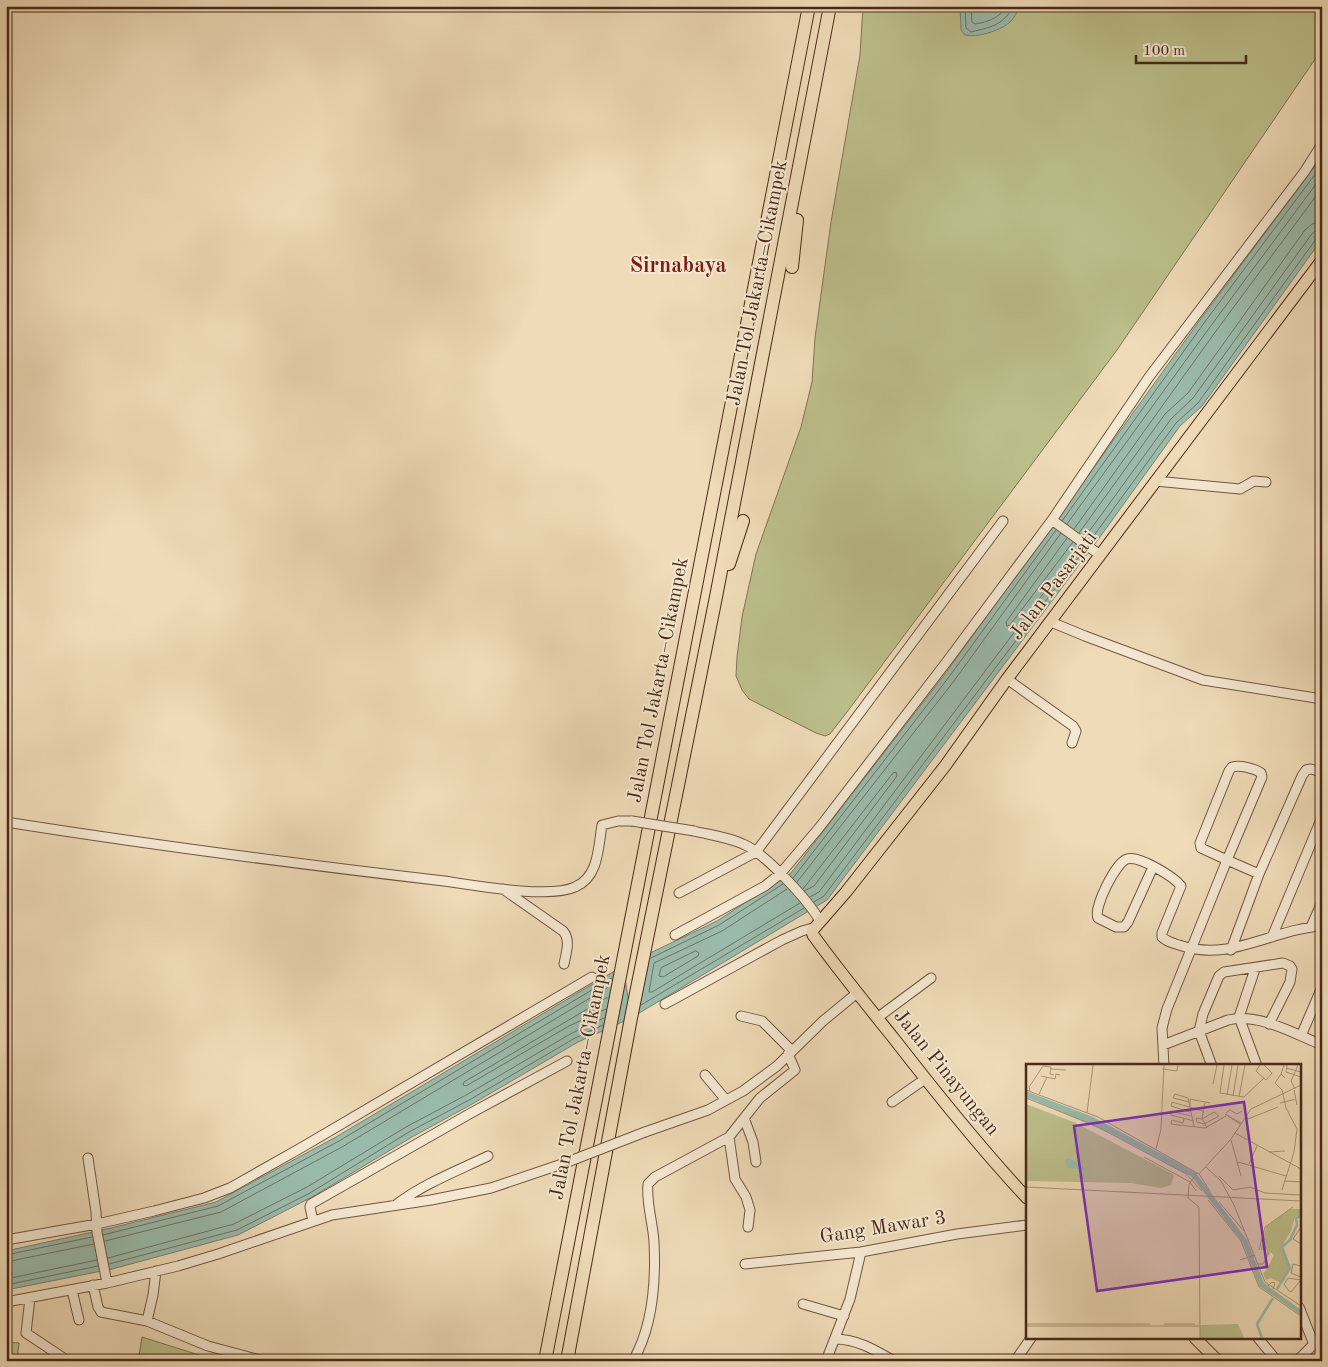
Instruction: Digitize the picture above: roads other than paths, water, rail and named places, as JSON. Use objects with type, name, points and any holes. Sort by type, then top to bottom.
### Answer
[{"type":"highway","name":"Jalan Tol Jakarta–Cikampek","points":[[545,1361],[809,6]]},
{"type":"highway","name":"Jalan Tol Jakarta–Cikampek","points":[[567,1361],[630,1024],[715,602],[830,6]]},
{"type":"highway","points":[[792,267],[804,148]]},
{"type":"highway","points":[[715,602],[743,521]]},
{"type":"main road","name":"Jalan Pasarjati","points":[[815,923],[846,892],[940,773],[1007,679],[1322,260]]},
{"type":"main road","name":"Jalan Pinayungan","points":[[815,923],[813,935],[925,1079],[1026,1197]]},
{"type":"main road","points":[[1197,1340],[1218,1361]]},
{"type":"street","points":[[675,935],[782,876],[1052,520],[1150,377],[1305,171],[1322,144]]},
{"type":"street","points":[[1156,481],[1240,490],[1254,481],[1266,482]]},
{"type":"street","points":[[1052,520],[1100,555]]},
{"type":"street","points":[[679,893],[756,852],[1003,521]]},
{"type":"street","points":[[1051,622],[1203,680],[1322,699]]},
{"type":"street","points":[[1007,679],[1073,726],[1076,732],[1072,743]]},
{"type":"street","points":[[1164,1064],[1162,1028],[1167,1009],[1190,949],[1227,860],[1262,777],[1258,771],[1237,766],[1232,767],[1200,843],[1202,848],[1227,860],[1259,874]]},
{"type":"street","points":[[1231,950],[1259,874],[1302,776],[1306,770],[1311,769],[1322,772]]},
{"type":"street","points":[[1272,937],[1322,817]]},
{"type":"street","points":[[6,822],[309,865],[500,888],[550,892],[577,886],[587,878],[594,868],[602,825],[618,820],[694,831],[744,844],[756,852],[782,876],[815,923],[665,1004]]},
{"type":"street","points":[[1153,866],[1124,927],[1116,927],[1098,918],[1096,911],[1118,865],[1132,858],[1153,866],[1178,882],[1181,886],[1165,924],[1162,937],[1166,941],[1190,949],[1231,950],[1272,937],[1322,926]]},
{"type":"street","points":[[500,888],[524,903],[567,935],[568,940],[564,964]]},
{"type":"street","points":[[1311,927],[1322,902]]},
{"type":"street","points":[[1211,1064],[1199,1031],[1202,1014],[1219,976],[1224,972],[1282,964],[1290,966],[1292,969],[1290,982],[1269,1024]]},
{"type":"street","points":[[1255,968],[1239,1017],[1256,1064]]},
{"type":"street","points":[[6,1240],[97,1228],[204,1198],[230,1188],[592,977]]},
{"type":"street","points":[[877,1018],[931,978]]},
{"type":"street","points":[[1301,1036],[1322,987]]},
{"type":"street","points":[[6,1302],[107,1283],[156,1271],[218,1254],[332,1215],[431,1200],[491,1188],[565,1163],[645,1132],[692,1117],[755,1083],[857,992]]},
{"type":"street","points":[[633,1361],[640,1349],[648,1322],[653,1292],[654,1242],[648,1184],[655,1177],[729,1137],[760,1098],[796,1070],[790,1053],[762,1020],[741,1016]]},
{"type":"street","points":[[1163,1045],[1239,1017],[1269,1024],[1322,1045]]},
{"type":"street","points":[[313,1221],[311,1204],[470,1113],[567,1061]]},
{"type":"street","points":[[705,1075],[726,1100]]},
{"type":"street","points":[[892,1102],[925,1079]]},
{"type":"street","points":[[744,1118],[753,1142],[756,1162]]},
{"type":"street","points":[[729,1137],[735,1179],[746,1197],[750,1210],[748,1227]]},
{"type":"street","points":[[397,1204],[425,1185],[488,1156]]},
{"type":"street","points":[[88,1158],[97,1228],[107,1283]]},
{"type":"street","name":"Gang Mawar 3","points":[[745,1264],[861,1252],[957,1234],[1026,1224]]},
{"type":"street","points":[[826,1361],[850,1299],[861,1252]]},
{"type":"street","points":[[147,1322],[154,1295],[156,1271]]},
{"type":"street","points":[[93,1285],[98,1307],[102,1312],[147,1322],[208,1346],[264,1361]]},
{"type":"street","points":[[72,1290],[78,1320]]},
{"type":"street","points":[[30,1298],[26,1333],[68,1361]]},
{"type":"street","points":[[804,1304],[844,1316]]},
{"type":"street","points":[[1297,1361],[1312,1346],[1313,1342],[1300,1310]]},
{"type":"street","points":[[835,1339],[848,1339],[857,1342],[894,1361]]},
{"type":"street","points":[[1015,1361],[1030,1340]]},
{"type":"street","points":[[1262,1340],[1277,1361]]},
{"type":"water","points":[[960,6],[1020,6],[1009,23],[1000,29],[970,36],[965,35],[961,30]]},
{"type":"water","points":[[1322,157],[1322,239],[1202,406],[1180,426],[1097,541],[827,900],[631,1018],[578,1042],[312,1197],[238,1235],[112,1269],[6,1290],[6,1251],[216,1202],[336,1137],[623,966],[631,1016],[644,956],[717,921],[791,873],[945,674],[1200,320]]},
{"type":"district","name":"Sirnabaya","points":[[678,266]]}]
